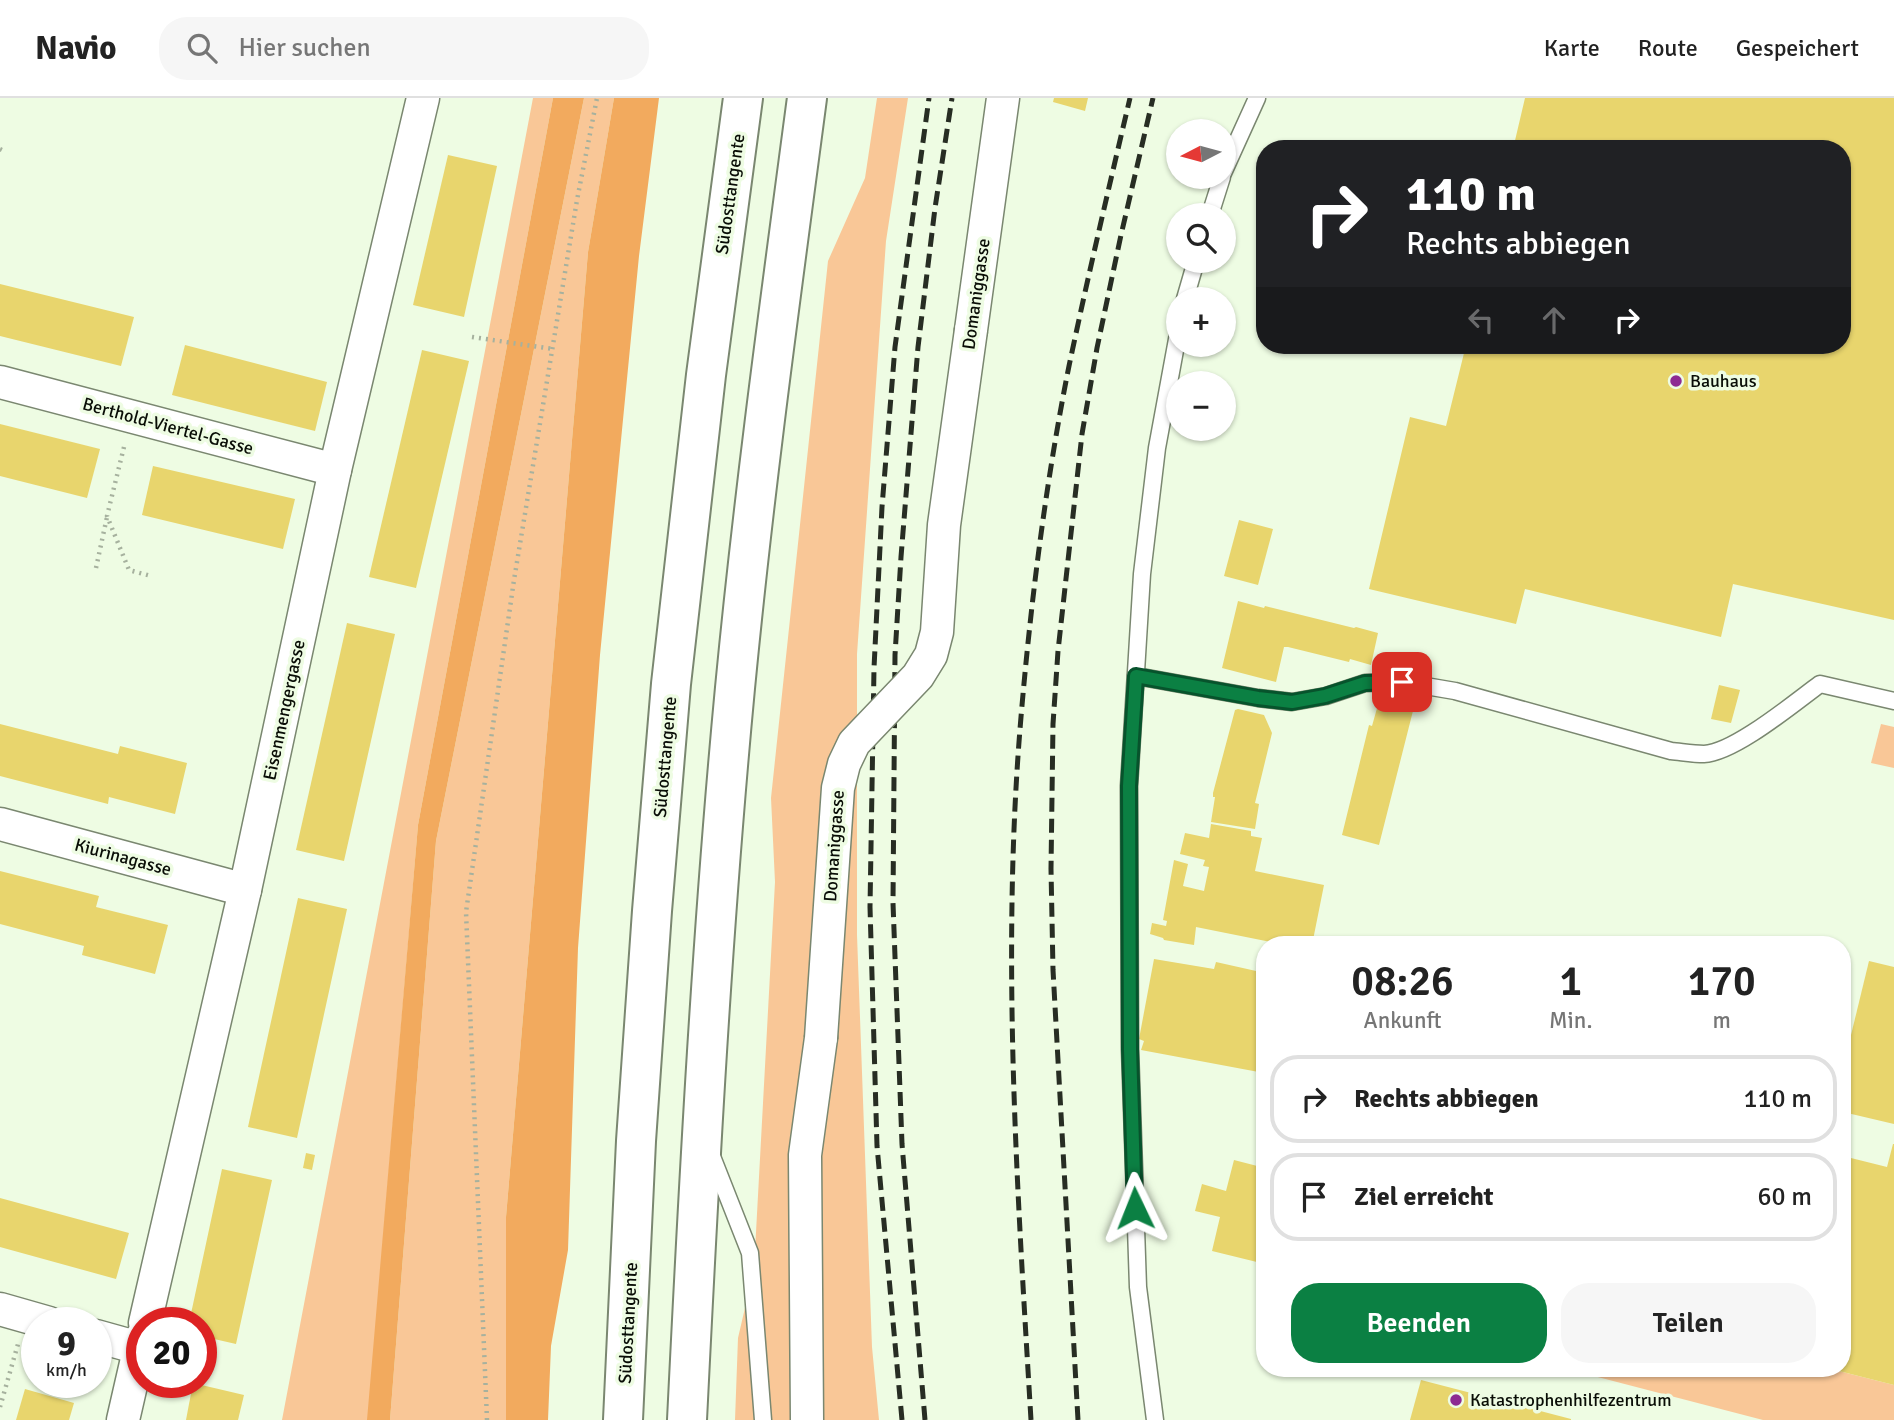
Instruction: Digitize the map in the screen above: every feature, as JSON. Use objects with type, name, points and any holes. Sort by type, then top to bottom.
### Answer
[{"type":"highway","name":"Südosttangente","points":[[623,1420],[636,1141],[670,697],[706,375],[743,98]]},
{"type":"highway","points":[[687,1420],[702,1128],[735,687],[769,382],[807,98]]},
{"type":"street","name":"Eisenmengergasse","points":[[149,1307],[246,890],[335,470],[422,98]]},
{"type":"street","name":"Domaniggasse","points":[[807,1420],[805,1155],[821,1038],[838,788],[844,764],[854,743],[918,676],[931,655],[937,632],[944,525],[1003,98]]},
{"type":"street","name":"Berthold-Viertel-Gasse","points":[[0,383],[335,470]]},
{"type":"street","name":"Kiurinagasse","points":[[0,824],[246,890]]},
{"type":"street","name":"Eisenmengergasse","points":[[123,1420],[128,1398]]},
{"type":"lane","points":[[1236,146],[1257,98]]},
{"type":"lane","points":[[1155,1420],[1138,1287],[1130,1049],[1129,786],[1142,574],[1157,448],[1174,357]]},
{"type":"lane","points":[[1136,676],[1292,702],[1325,696],[1365,683],[1402,682],[1455,691],[1671,751],[1704,754],[1719,751],[1757,730],[1820,684],[1894,701]]},
{"type":"lane","points":[[702,1128],[750,1253],[763,1420]]},
{"type":"path","points":[[487,1420],[466,912],[514,580],[577,200],[597,98]]},
{"type":"path","points":[[472,337],[553,349]]},
{"type":"path","points":[[96,568],[132,417]]},
{"type":"path","points":[[107,516],[129,570],[151,576]]},
{"type":"path","points":[[0,1407],[21,1331]]},
{"type":"shaded area","points":[[533,98],[553,98],[418,825],[368,1420],[282,1420]]},
{"type":"shaded area","points":[[553,98],[584,98],[436,841],[390,1420],[367,1420],[418,825]]},
{"type":"shaded area","points":[[584,98],[614,98],[588,252],[506,1217],[506,1420],[390,1420],[436,841]]},
{"type":"shaded area","points":[[614,98],[659,98],[639,256],[600,655],[578,948],[568,1250],[551,1346],[548,1420],[506,1420],[506,1217],[588,252]]},
{"type":"shaded area","points":[[877,98],[908,98],[886,241],[857,654],[857,935],[872,1347],[879,1420],[735,1420],[738,1338],[754,1269],[775,882],[771,798],[828,261],[865,178]]},
{"type":"shaded area","points":[[1881,724],[1894,727],[1894,768],[1871,763]]},
{"type":"shaded area","points":[[1851,1374],[1894,1385],[1894,1420],[1763,1420],[1598,1377],[1851,1377]]},
{"type":"building","points":[[1054,98],[1088,98],[1085,111],[1053,102]]},
{"type":"building","name":"Bauhaus","points":[[1525,98],[1894,98],[1894,620],[1733,584],[1721,637],[1525,589],[1516,624],[1369,589],[1410,417],[1446,426],[1464,354],[1851,354],[1851,140],[1515,140]]},
{"type":"building","points":[[448,155],[497,166],[464,317],[413,305]]},
{"type":"building","points":[[0,284],[134,317],[121,366],[0,336]]},
{"type":"building","points":[[185,345],[327,382],[315,431],[172,395]]},
{"type":"building","points":[[422,350],[469,361],[416,588],[369,577]]},
{"type":"building","points":[[0,424],[100,449],[87,498],[0,476]]},
{"type":"building","points":[[153,466],[295,499],[283,549],[142,515]]},
{"type":"building","points":[[1239,520],[1273,529],[1258,585],[1224,576]]},
{"type":"building","points":[[1238,601],[1378,633],[1371,665],[1284,647],[1276,682],[1222,668]]},
{"type":"building","points":[[347,623],[395,634],[344,861],[296,850]]},
{"type":"building","points":[[1719,685],[1740,690],[1731,723],[1711,719]]},
{"type":"building","points":[[1381,694],[1415,703],[1379,845],[1342,835],[1369,725],[1372,726]]},
{"type":"building","points":[[1235,710],[1264,715],[1272,733],[1255,803],[1259,804],[1255,829],[1211,822],[1215,797],[1213,793]]},
{"type":"building","points":[[0,724],[118,754],[120,746],[187,763],[175,814],[109,797],[108,804],[0,776]]},
{"type":"building","points":[[1211,824],[1251,831],[1251,836],[1262,838],[1255,871],[1324,885],[1314,936],[1256,936],[1256,939],[1196,927],[1194,945],[1164,940],[1150,934],[1152,923],[1166,926],[1167,921],[1163,920],[1174,860],[1188,864],[1183,886],[1204,891],[1209,867],[1203,866],[1205,860],[1180,854],[1185,833],[1209,838]]},
{"type":"building","points":[[0,871],[99,896],[96,907],[168,925],[155,974],[82,955],[84,946],[0,924]]},
{"type":"building","points":[[298,898],[347,909],[297,1138],[248,1127]]},
{"type":"building","points":[[1154,959],[1214,969],[1216,962],[1256,971],[1256,1072],[1141,1050],[1144,1041],[1139,1039]]},
{"type":"building","points":[[1869,961],[1894,967],[1894,1124],[1851,1114],[1851,1035]]},
{"type":"building","points":[[1894,1144],[1894,1385],[1851,1374],[1851,1158],[1887,1167]]},
{"type":"building","points":[[306,1153],[315,1155],[312,1170],[303,1168]]},
{"type":"building","points":[[1234,1160],[1256,1166],[1256,1262],[1212,1251],[1220,1217],[1195,1211],[1202,1184],[1226,1191]]},
{"type":"building","points":[[222,1169],[272,1180],[236,1344],[217,1340],[217,1307],[192,1307]]},
{"type":"building","points":[[0,1198],[129,1233],[116,1279],[0,1247]]},
{"type":"building","name":"Katastrophenhilfezentrum","points":[[1421,1380],[1571,1419],[1571,1420],[1410,1420]]},
{"type":"building","points":[[217,1389],[244,1395],[238,1420],[186,1420],[190,1398],[217,1398]]},
{"type":"building","points":[[22,1398],[56,1398],[74,1403],[69,1420],[16,1420]]},
{"type":"railway","points":[[902,1420],[877,1146],[870,907],[874,668],[882,507],[895,347],[929,98]]},
{"type":"railway","points":[[925,1420],[902,1144],[893,903],[895,655],[918,347],[952,98]]},
{"type":"railway","points":[[1031,1420],[1013,1068],[1012,893],[1021,717],[1029,629],[1053,453],[1069,366],[1130,98]]},
{"type":"railway","points":[[1078,1420],[1053,970],[1053,724],[1058,651],[1082,434],[1097,348],[1153,98]]},
{"type":"place","name":"Bauhaus","points":[[1676,381]]},
{"type":"place","name":"Katastrophenhilfezentrum","points":[[1456,1400]]},
{"type":"route","points":[[1135,1208],[1130,1049],[1129,786],[1136,676],[1292,702],[1325,696],[1365,683],[1402,682]]}]
